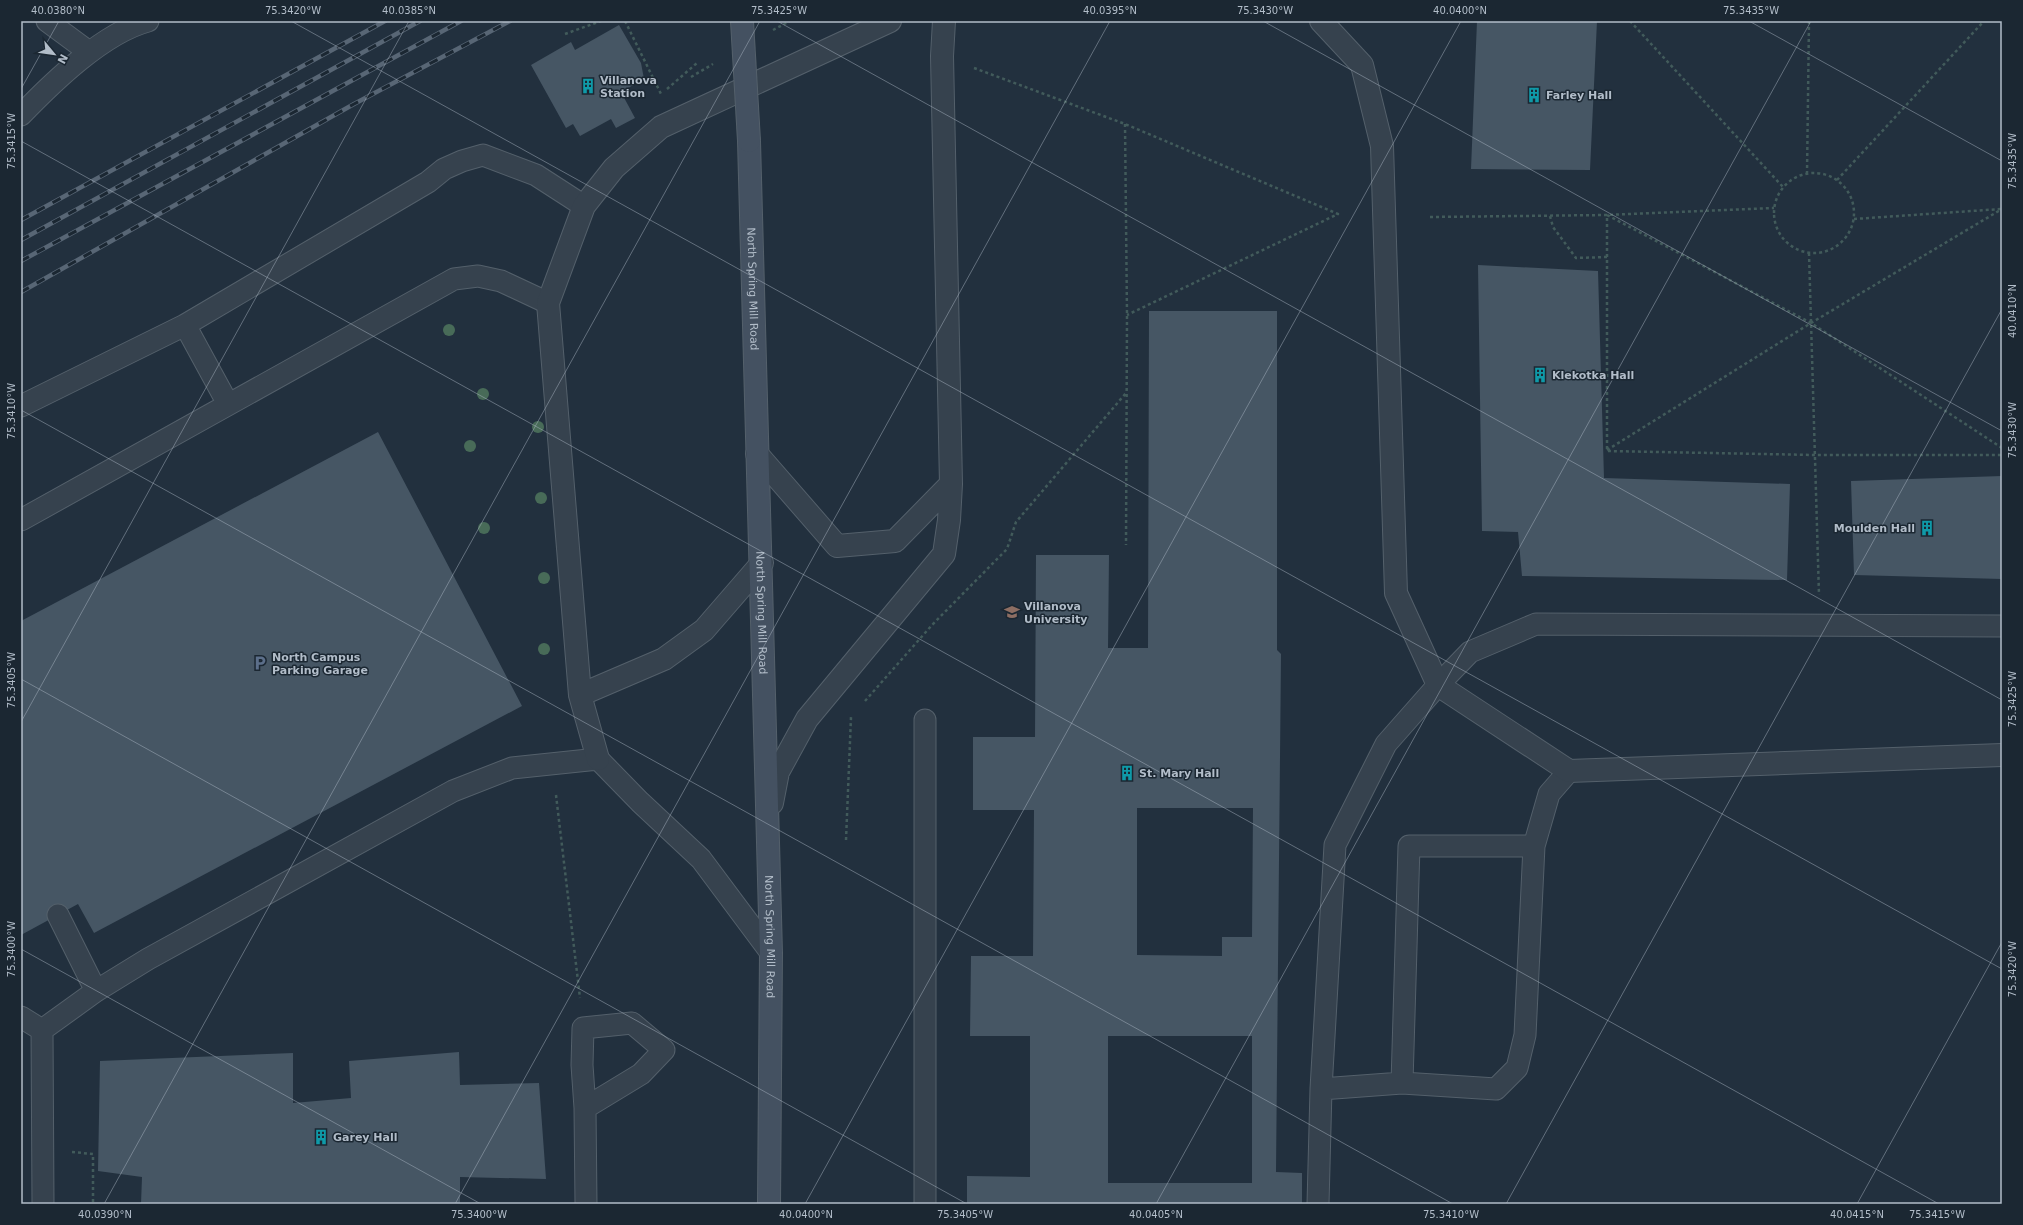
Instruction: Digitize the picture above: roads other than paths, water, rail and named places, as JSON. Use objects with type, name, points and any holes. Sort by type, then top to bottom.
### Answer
[{"type":"main road","name":"North Spring Mill Road","points":[[742,21],[749,141],[757,454],[762,563],[771,953],[769,1204]]},
{"type":"street","points":[[598,759],[580,695],[548,303],[584,206],[614,168],[661,127],[890,21]]},
{"type":"street","points":[[768,825],[778,772],[807,719],[944,554],[949,520],[951,484],[942,56],[944,21]]},
{"type":"street","points":[[1321,21],[1362,65],[1382,146],[1396,593],[1438,685],[1569,772],[2002,755]]},
{"type":"street","points":[[757,454],[837,546],[895,542],[951,484]]},
{"type":"street","points":[[580,695],[664,659],[704,630],[762,563]]},
{"type":"lane","points":[[47,21],[89,52]]},
{"type":"lane","points":[[21,115],[51,84],[89,52],[136,24],[148,21]]},
{"type":"lane","points":[[21,406],[185,325],[428,182],[444,169],[462,161],[483,155],[530,173],[584,206]]},
{"type":"lane","points":[[21,520],[454,279],[478,276],[501,281],[548,303]]},
{"type":"lane","points":[[185,325],[228,404]]},
{"type":"lane","points":[[1318,1204],[1321,1089],[1335,845],[1386,744],[1438,685],[1470,652],[1536,624],[2002,626]]},
{"type":"lane","points":[[925,720],[925,1204]]},
{"type":"lane","points":[[42,1030],[96,991],[148,959],[453,791],[512,768],[598,759],[640,802],[701,858],[771,953]]},
{"type":"lane","points":[[1321,1089],[1402,1083],[1496,1089],[1517,1068],[1525,1035],[1534,846],[1549,794],[1569,772]]},
{"type":"lane","points":[[1402,1083],[1409,846],[1534,846]]},
{"type":"lane","points":[[58,915],[96,991]]},
{"type":"lane","points":[[21,1017],[42,1030]]},
{"type":"lane","points":[[585,1108],[641,1074],[664,1050],[632,1023],[583,1028],[582,1065],[585,1108],[586,1204]]},
{"type":"lane","points":[[42,1030],[43,1204]]},
{"type":"railway","points":[[21,220],[385,21]]},
{"type":"railway","points":[[21,240],[420,21]]},
{"type":"railway","points":[[21,261],[461,21]]},
{"type":"railway","points":[[21,292],[354,104],[510,21]]},
{"type":"place","name":"Villanova Station","points":[[588,86]]},
{"type":"place","name":"Farley Hall","points":[[1534,95]]},
{"type":"place","name":"Klekotka Hall","points":[[1540,375]]},
{"type":"place","name":"Moulden Hall","points":[[1927,528]]},
{"type":"place","name":"Villanova University","points":[[1012,612]]},
{"type":"place","name":"North Campus Parking Garage","points":[[260,663]]},
{"type":"place","name":"St. Mary Hall","points":[[1127,773]]},
{"type":"place","name":"Garey Hall","points":[[321,1137]]}]
